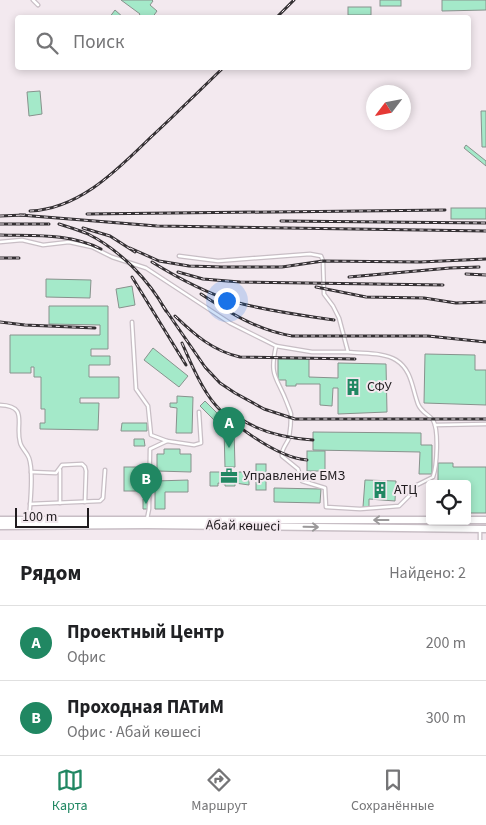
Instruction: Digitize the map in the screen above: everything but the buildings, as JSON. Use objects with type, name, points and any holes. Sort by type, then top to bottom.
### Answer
[{"type":"street","name":"Абай көшесі","points":[[0,520],[29,523],[426,520]]},
{"type":"street","points":[[471,520],[486,520]]},
{"type":"street","name":"Абай көшесі","points":[[0,526],[29,523]]},
{"type":"street","name":"Абай көшесі","points":[[147,523],[483,529]]},
{"type":"lane","points":[[33,0],[38,5]]},
{"type":"lane","points":[[0,242],[22,240],[43,245],[68,242],[92,247],[112,258],[146,268],[230,323],[276,346],[312,352],[385,355],[396,360],[406,368],[414,386],[417,403],[421,411],[432,419],[435,425],[436,443],[433,477],[413,487],[409,496],[399,506],[360,509],[326,507],[325,488],[302,481],[298,469],[282,456],[281,452],[289,438],[291,414],[283,394],[276,383],[273,372],[272,364],[276,346]]},
{"type":"lane","points":[[179,256],[218,261],[310,254],[321,256],[323,260],[324,294],[339,318],[348,352]]},
{"type":"lane","points":[[132,322],[136,389],[148,406],[151,436],[167,441],[194,445],[201,443],[199,412]]},
{"type":"lane","points":[[0,404],[10,406],[18,412],[19,441],[30,458],[29,523]]},
{"type":"lane","points":[[435,425],[486,424]]},
{"type":"lane","points":[[147,523],[150,449],[167,441]]},
{"type":"lane","points":[[31,472],[55,474],[65,464],[82,464],[85,467],[84,503]]},
{"type":"lane","points":[[60,470],[60,504]]},
{"type":"lane","points":[[30,504],[97,502],[103,498],[105,470]]},
{"type":"lane","points":[[480,540],[483,529]]},
{"type":"railway","points":[[279,15],[294,0]]},
{"type":"railway","points":[[30,211],[48,209],[65,203],[97,185],[125,162],[221,70]]},
{"type":"railway","points":[[87,214],[445,210]]},
{"type":"railway","points":[[20,215],[157,226],[486,231]]},
{"type":"railway","points":[[0,216],[25,215]]},
{"type":"railway","points":[[281,221],[486,223]]},
{"type":"railway","points":[[0,224],[49,224]]},
{"type":"railway","points":[[59,224],[88,234],[111,248],[142,277],[166,311]]},
{"type":"railway","points":[[83,228],[110,236],[135,252]]},
{"type":"railway","points":[[0,235],[64,238],[76,240],[101,249]]},
{"type":"railway","points":[[130,248],[159,261],[189,266],[282,267],[323,261],[420,262],[486,259]]},
{"type":"railway","points":[[0,258],[19,258]]},
{"type":"railway","points":[[152,262],[192,285],[235,302],[334,320]]},
{"type":"railway","points":[[349,277],[479,267]]},
{"type":"railway","points":[[178,272],[203,279],[240,282],[443,285]]},
{"type":"railway","points":[[466,274],[486,275]]},
{"type":"railway","points":[[132,277],[186,365]]},
{"type":"railway","points":[[316,287],[366,297],[424,298],[456,303],[486,302]]},
{"type":"railway","points":[[201,294],[255,325],[292,336],[428,336],[486,342]]},
{"type":"railway","points":[[163,306],[205,367],[220,383],[264,409],[295,419],[486,419]]},
{"type":"railway","points":[[175,316],[197,336],[221,351],[240,357],[355,359]]},
{"type":"railway","points":[[0,322],[95,328]]},
{"type":"railway","points":[[182,343],[204,389],[226,415],[252,436],[281,453],[307,460]]},
{"type":"railway","points":[[238,417],[255,427],[274,434],[313,440]]},
{"type":"place","name":"СФУ","points":[[353,387]]},
{"type":"place","name":"Проектный Центр","points":[[229,448]]},
{"type":"place","name":"Управление БМЗ","points":[[229,476]]},
{"type":"place","name":"АТЦ","points":[[380,490]]},
{"type":"place","name":"Проходная ПАТиМ","points":[[146,504]]}]
